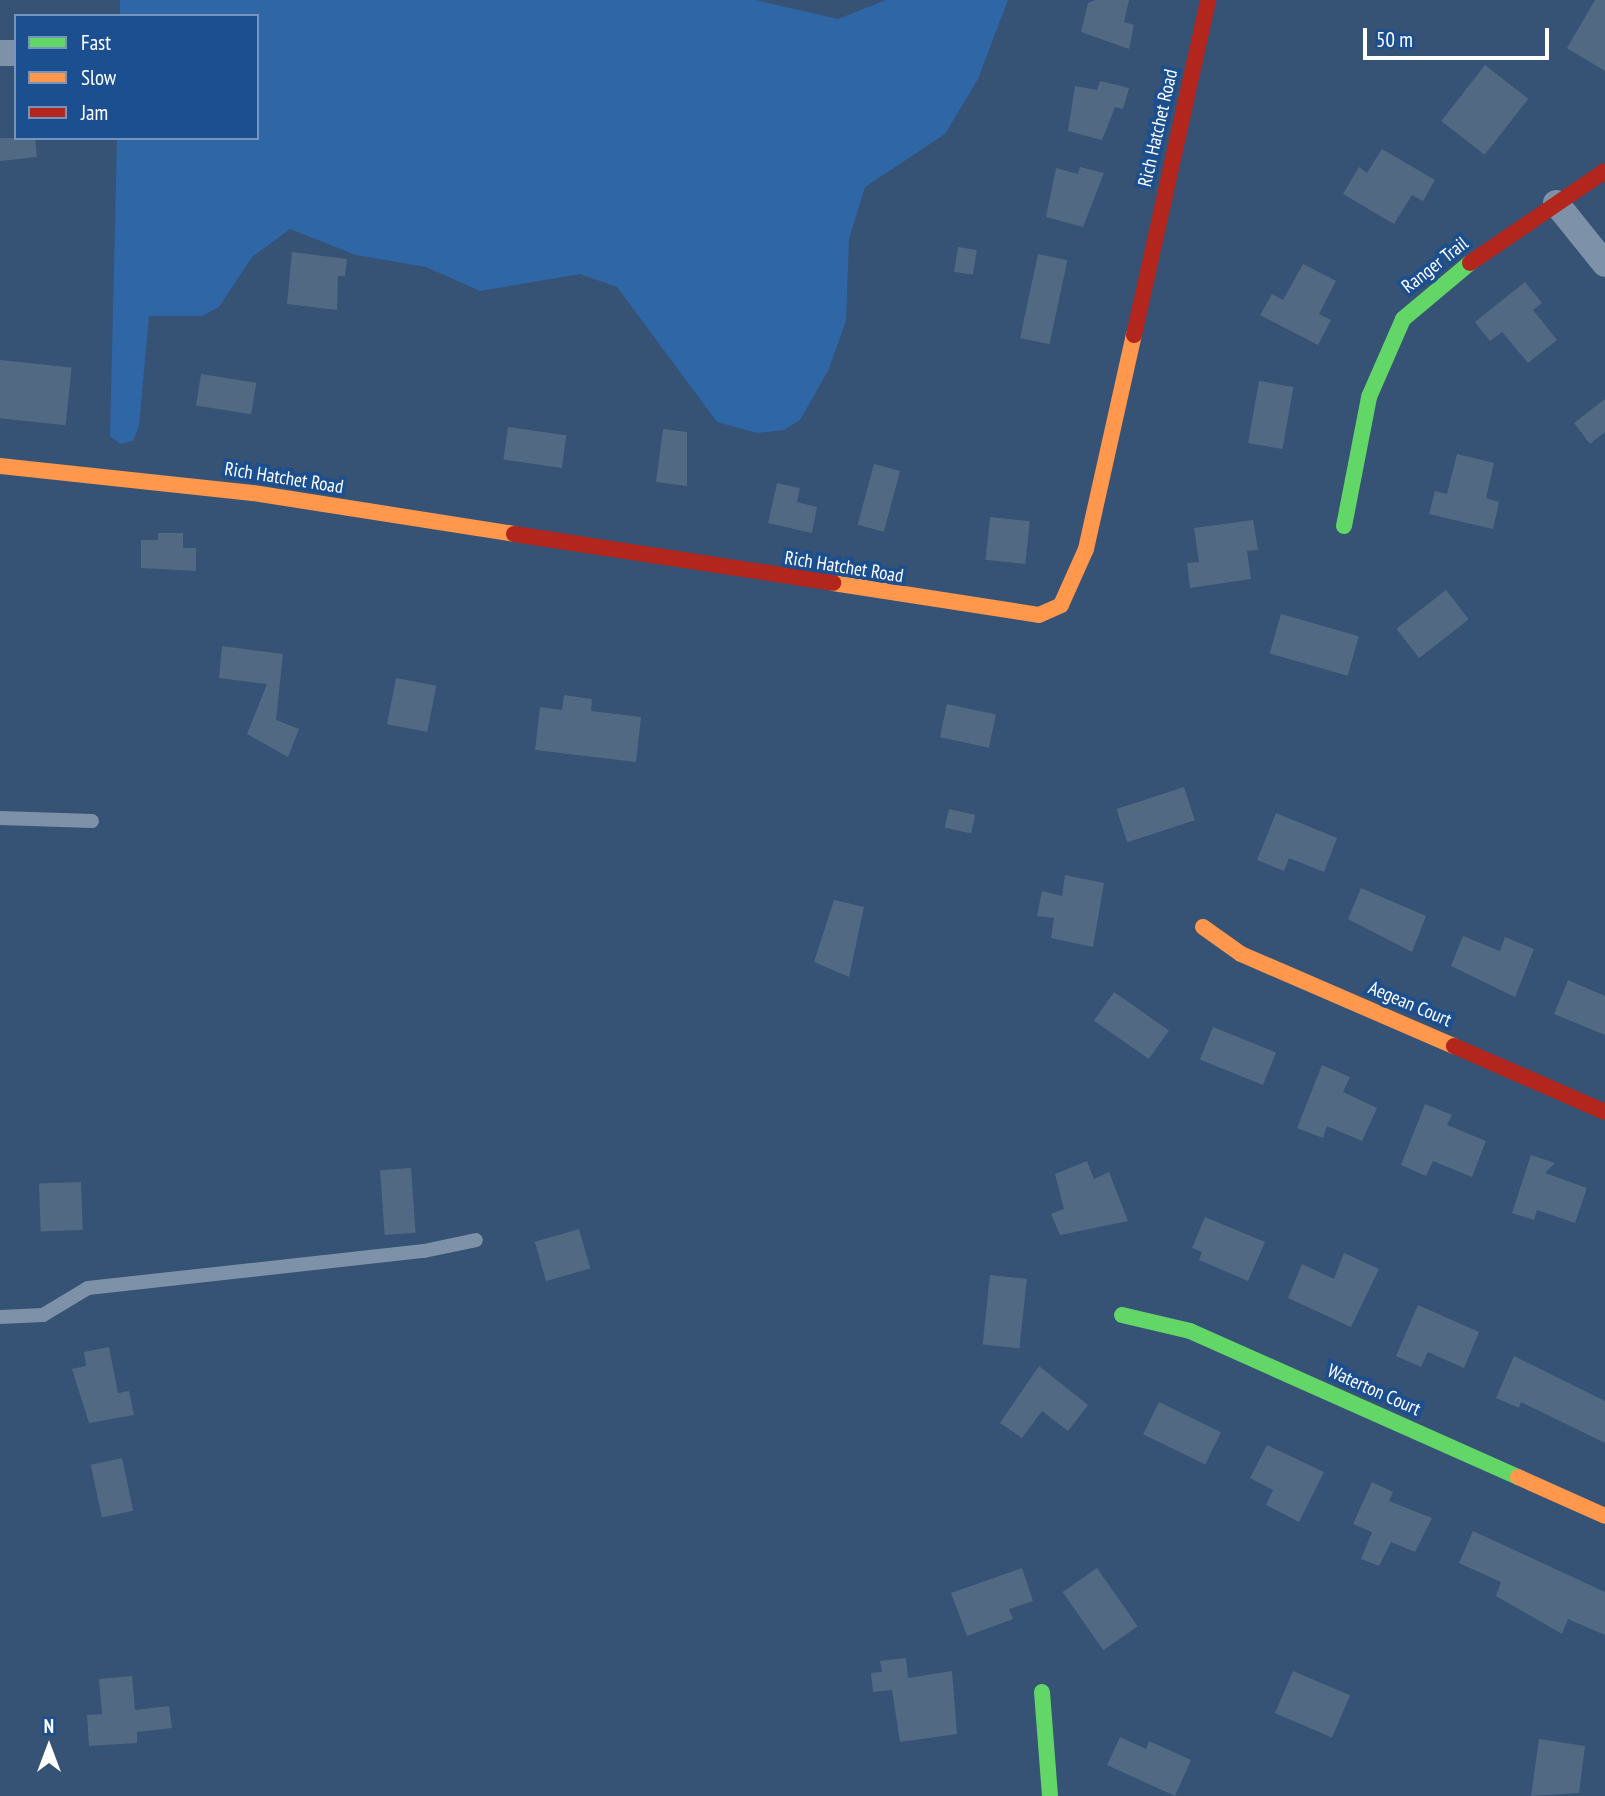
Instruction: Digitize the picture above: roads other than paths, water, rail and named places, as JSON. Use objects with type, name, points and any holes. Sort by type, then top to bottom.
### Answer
[{"type":"street","name":"Rich Hatchet Road","points":[[0,466],[253,493],[1039,615],[1061,605],[1073,589],[1086,550],[1208,0]]},
{"type":"street","name":"Ranger Trail","points":[[1344,526],[1369,397],[1403,319],[1556,204],[1605,171]]},
{"type":"street","points":[[1556,204],[1605,264]]},
{"type":"street","name":"Aegean Court","points":[[1203,927],[1241,954],[1605,1112]]},
{"type":"street","name":"Waterton Court","points":[[1122,1315],[1190,1331],[1605,1516]]},
{"type":"street","points":[[1042,1692],[1050,1796]]},
{"type":"lane","points":[[0,818],[92,821]]},
{"type":"lane","points":[[0,1317],[43,1315],[88,1287],[424,1251],[476,1240]]}]
